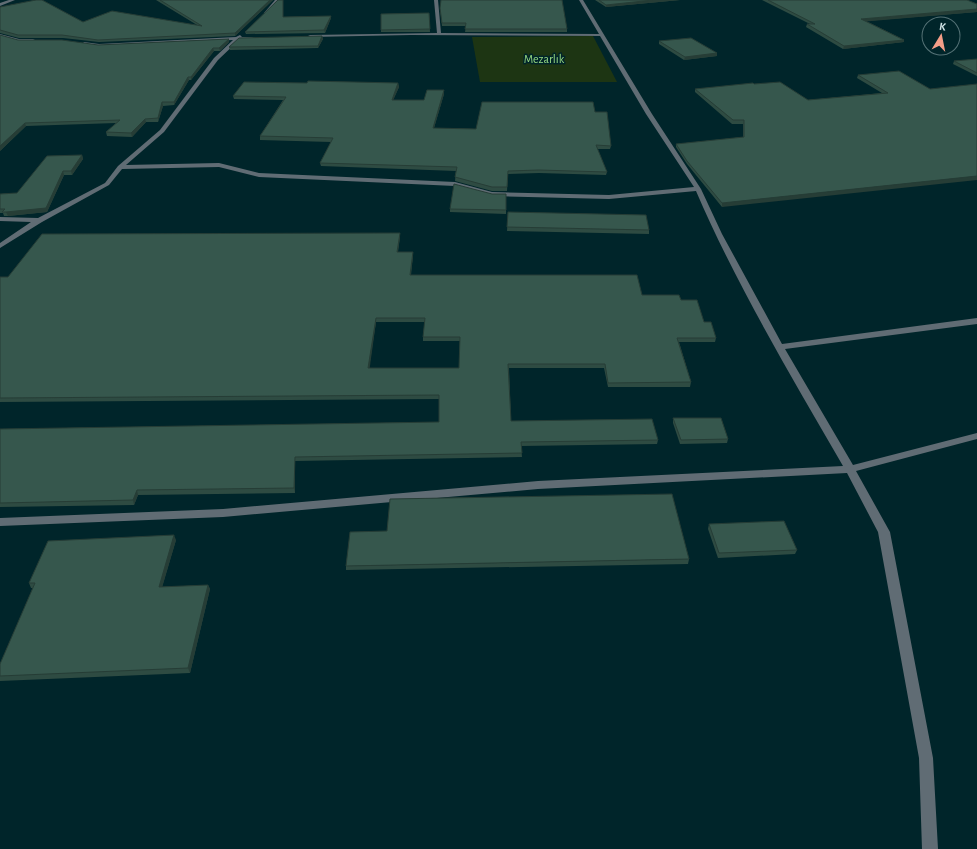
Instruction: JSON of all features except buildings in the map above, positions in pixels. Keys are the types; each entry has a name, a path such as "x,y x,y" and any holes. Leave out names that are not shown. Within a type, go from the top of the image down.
{"street":[{"path":"0,5 13,0"},
{"path":"263,15 277,0"},
{"path":"436,0 439,34"},
{"path":"581,0 649,114 698,189 718,234 779,347 850,469 884,532 926,758 930,849"},
{"path":"304,36 439,34 602,35"},
{"path":"0,35 20,40 39,40"},
{"path":"78,43 99,44 241,36 258,37"},
{"path":"0,246 39,220 107,184 120,167 162,131 216,59 241,36"},
{"path":"120,167 219,165 259,175 455,184 492,194 609,197 698,189"},
{"path":"0,218 39,220"},
{"path":"779,347 977,321"},
{"path":"0,522 223,513 538,485 850,469 977,436"}],"green space":[{"name":"Mezarlık","path":"593,36 617,82 480,82 472,37"}]}
